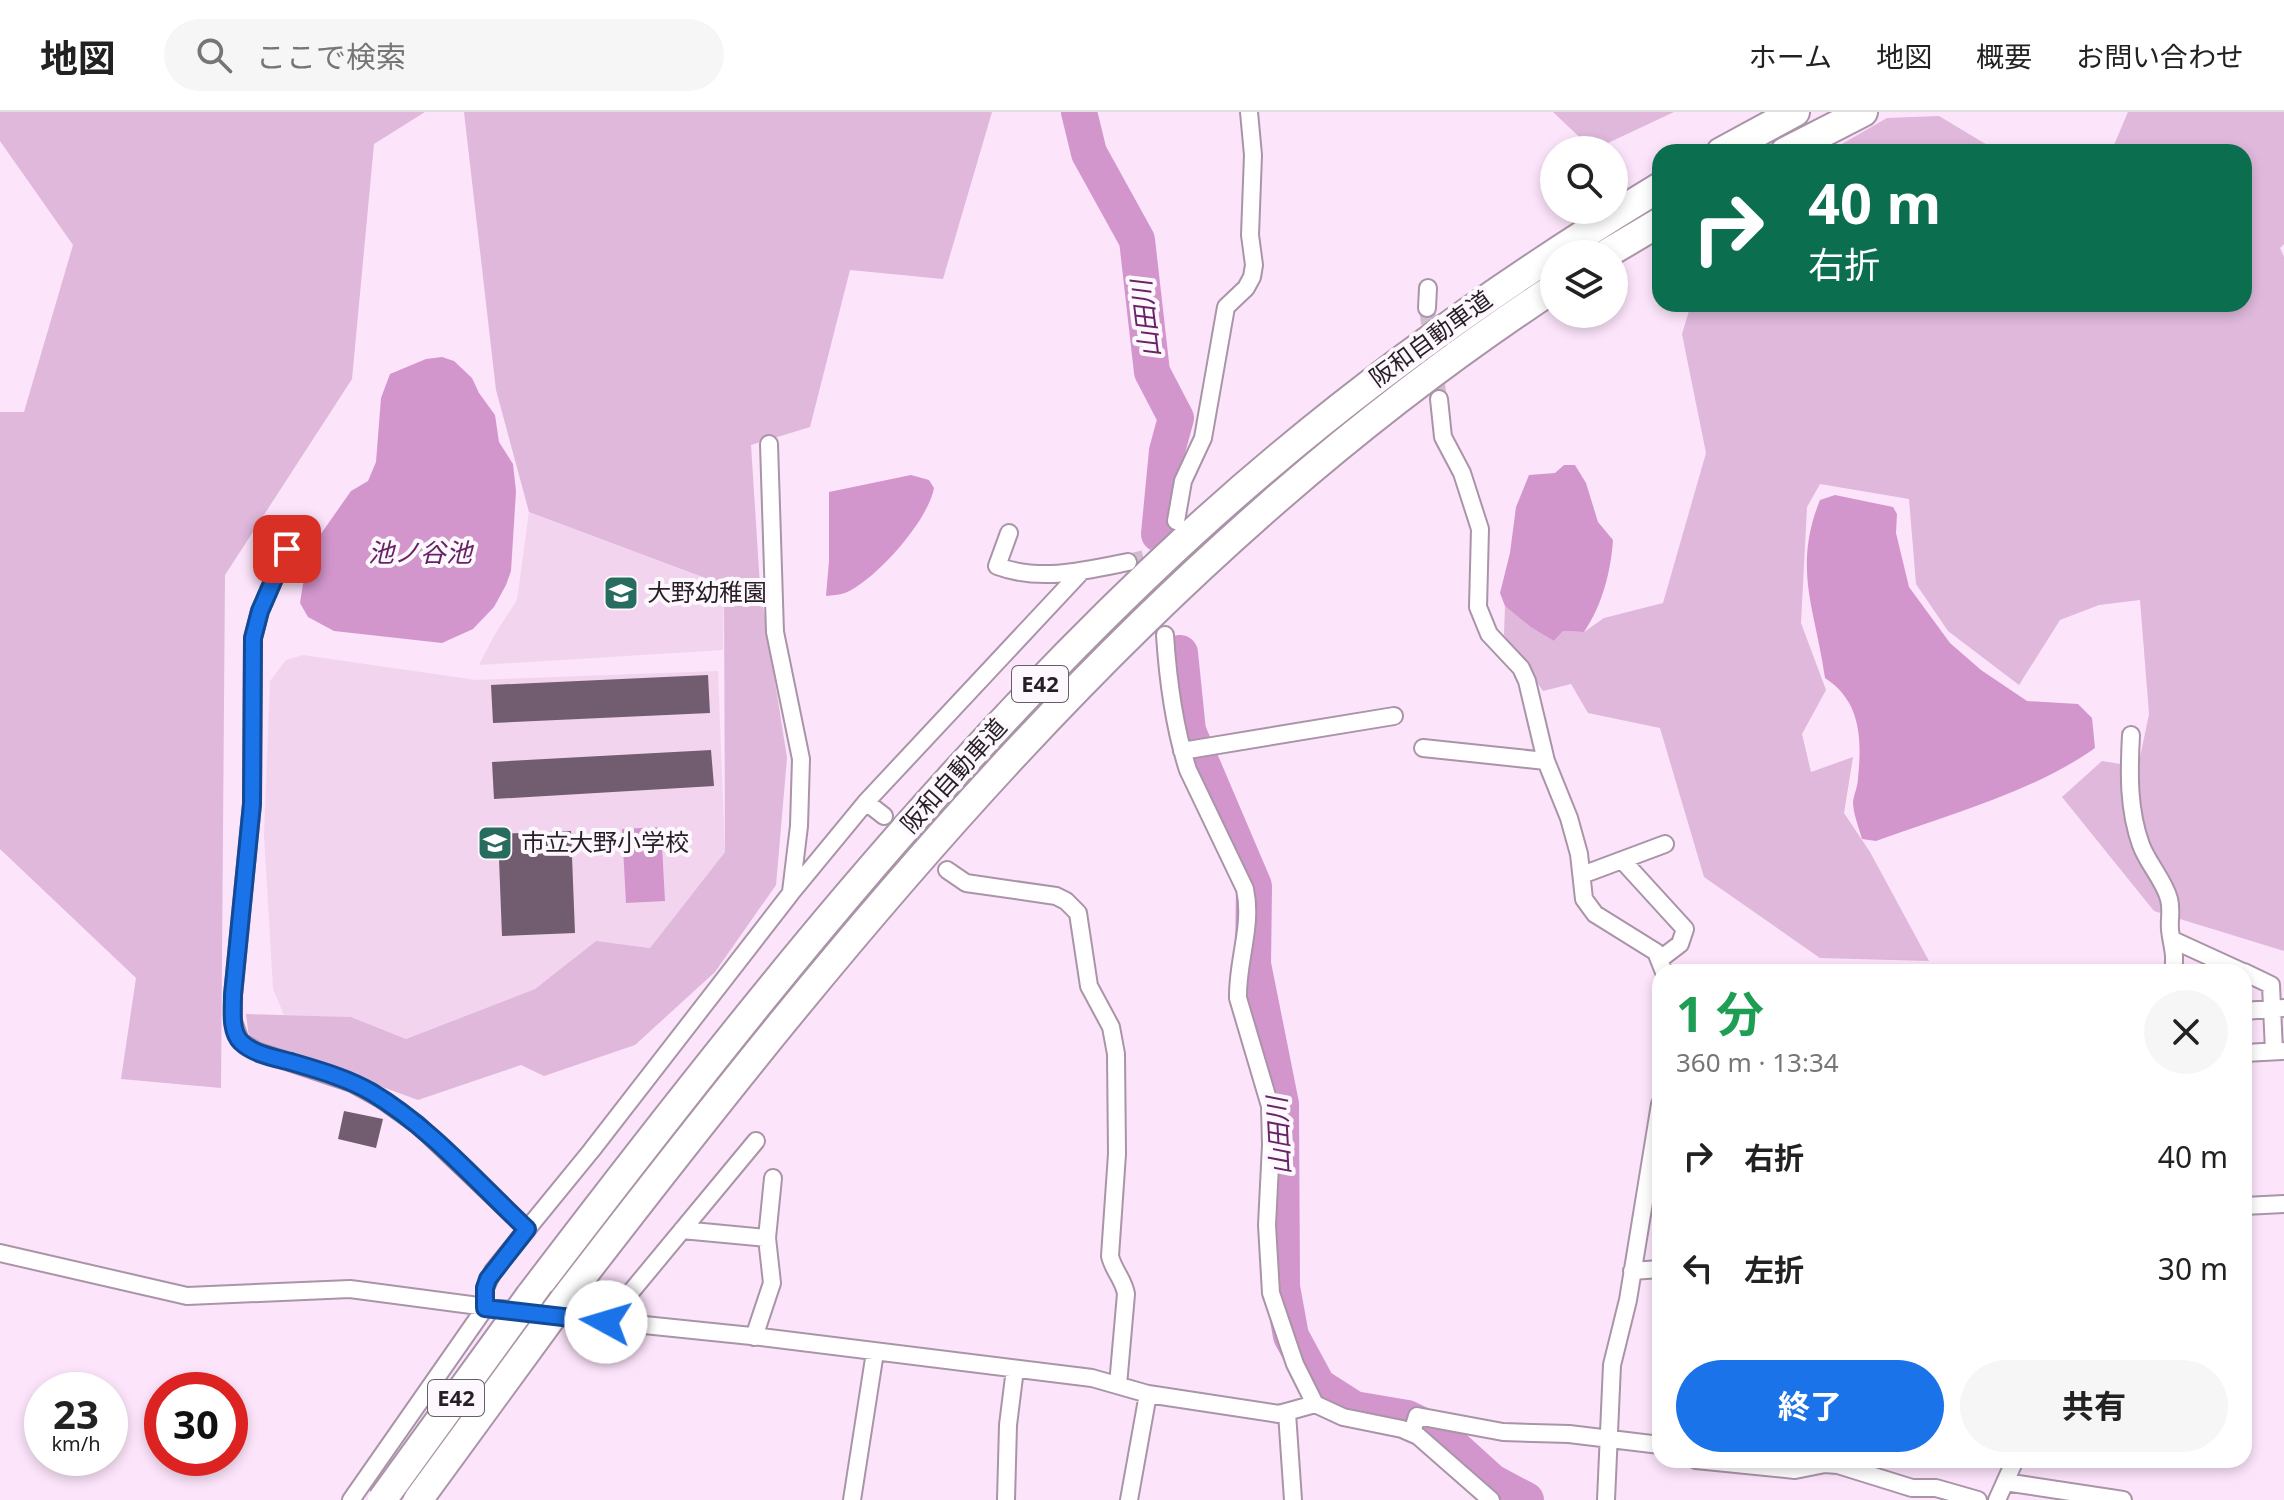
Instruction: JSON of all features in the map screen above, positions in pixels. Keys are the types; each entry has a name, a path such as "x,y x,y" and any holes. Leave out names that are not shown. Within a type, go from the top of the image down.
{"highway":[{"path":"1736,144 1795,112"},
{"path":"1801,144 1863,112"},
{"name":"阪和自動車道","path":"382,1500 530,1296 704,1071 946,783 1106,616 1190,534 1359,392 1502,287 1652,192"},
{"path":"1628,241 1652,227"},
{"name":"阪和自動車道","path":"418,1500 564,1300 725,1091 968,803 1049,716 1180,587 1290,488 1446,363 1540,298"}],"street":[{"path":"1176,521 1183,481 1203,438 1226,307 1246,288 1252,277 1253,155 1249,112"},
{"path":"1427,308 1428,288"},
{"path":"1439,399 1443,437 1462,473 1480,529 1478,607 1489,634 1521,668 1527,681 1546,761 1569,818 1579,854 1584,899 1595,914 1656,952 1661,964"},
{"path":"769,444 775,632 801,759 799,826 791,893"},
{"path":"1009,533 997,566 1030,575 1082,571 1128,562"},
{"path":"287,549 260,611 253,638 252,804 233,995 235,1032 240,1041 256,1051 352,1083 381,1099 418,1125 527,1229"},
{"path":"351,1500 485,1308 488,1279 791,893 866,802 1082,571"},
{"path":"1165,635 1182,751 1188,770 1245,889 1248,923 1237,979 1238,998 1270,1106 1267,1225 1271,1293 1295,1364 1315,1404 1343,1417 1412,1433 1426,1441 1491,1500"},
{"path":"1182,751 1394,716"},
{"path":"2131,735 2129,781 2133,811 2140,843 2169,897 2174,964"},
{"path":"1423,748 1546,761"},
{"path":"866,802 884,816"},
{"path":"1582,875 1665,844"},
{"path":"1622,860 1685,929 1680,944 1664,964"},
{"path":"947,870 966,883 1056,896 1078,913 1089,986 1111,1027 1116,1054 1117,1154 1110,1256 1126,1294 1118,1385"},
{"path":"2173,940 2226,964"},
{"path":"2252,976 2271,985 2278,1009 2279,1051 2252,1053"},
{"path":"2252,1011 2278,1009"},
{"path":"606,1322 756,1141"},
{"path":"1606,1500 1612,1365 1628,1300 1652,1171"},
{"path":"754,1337 772,1283 767,1238 773,1178"},
{"path":"2252,1206 2284,1204"},
{"path":"682,1230 767,1238"},
{"path":"0,1253 187,1296 350,1289 485,1308 1092,1378 1148,1394 1287,1413 1315,1404"},
{"path":"1632,1271 1652,1270"},
{"path":"852,1500 875,1352"},
{"path":"1006,1500 1008,1425 1015,1369"},
{"path":"1129,1500 1148,1394"},
{"path":"1287,1413 1293,1500"},
{"path":"1412,1433 1417,1416 1503,1432 1609,1438 1652,1444"},
{"path":"1768,1468 1805,1468"},
{"path":"1848,1468 1912,1488 1936,1488 1978,1500"},
{"path":"1997,1500 2011,1468"},
{"path":"2005,1482 2123,1500"}],"shaded area":[{"path":"0,112 425,112 374,144 352,379 225,575 221,1088 121,1079 136,978 0,849 0,412 24,412 73,245 0,141"},
{"path":"464,112 992,112 943,279 850,270 810,427 751,445 760,586 787,758 776,885 715,972 635,1045 544,1076 521,1065 418,1100 249,1038 246,1014 351,1017 406,1039 535,989 596,941 650,948 725,852 724,585 529,512 496,390"},
{"path":"1553,112 1674,112 1623,136 1578,136"},
{"path":"2128,112 2284,112 2284,244 2280,248 2284,257 2284,951 2154,911 2062,797 2102,761 2138,767 2149,714 2140,600 2099,605 2060,620 2019,685 1948,631 1916,584 1909,499 1820,484 1807,507 1801,623 1826,690 1802,734 1811,772 1853,757 1844,813 1870,852 1929,961 1820,958 1704,877 1660,728 1588,713 1571,684 1543,691 1504,635 1505,606 1554,641 1563,631 1584,632 1604,618 1663,603 1706,453 1682,334 1689,312 2252,312 2252,144 2114,144"},
{"path":"1939,116 1986,144 1842,144 1887,118"},
{"name":"大野幼稚園","path":"529,512 724,585 723,650 479,665 517,600"},
{"name":"市立大野小学校","path":"303,655 476,680 718,671 725,852 650,948 596,941 535,989 406,1039 351,1017 284,1015 273,989 264,835 270,681 286,660"}],"water":[{"name":"池ノ谷池","path":"442,357 454,361 472,378 495,415 499,442 513,464 516,491 511,571 506,585 494,607 473,629 442,643 334,631 308,617 300,603 303,584 313,566 318,538 351,491 368,481 376,462 381,398 390,374 426,359"},
{"path":"1564,465 1575,465 1586,483 1598,522 1613,540 1604,588 1590,622 1584,632 1563,631 1554,641 1505,606 1500,593 1510,553 1516,507 1529,475 1555,473"},
{"path":"911,475 929,480 934,488 930,501 911,532 871,576 845,593 826,596 829,492"},
{"path":"1835,495 1893,507 1897,514 1896,533 1909,587 1950,643 1981,670 2027,701 2078,704 2092,718 2095,748 2045,777 1989,801 1876,841 1862,839 1853,802 1859,763 1859,735 1846,698 1825,678 1807,569 1812,525 1820,500"},
{"path":"661,827 665,901 626,903 622,829"}],"building":[{"path":"708,675 710,713 493,723 491,685"},
{"path":"711,750 714,786 494,799 492,762"},
{"path":"571,831 575,933 502,936 498,834"},
{"path":"344,1111 383,1119 376,1148 338,1139"}],"waterway":[{"name":"山田川","path":"1079,112 1089,153 1137,240 1152,372 1176,418 1167,451 1159,534"},
{"name":"山田川","path":"1180,653 1188,731 1254,886 1253,964 1281,1104 1282,1287 1291,1336 1318,1386 1354,1409 1407,1418 1438,1433 1492,1482 1526,1500"}],"tunnel":[{"path":"1427,308 1439,399"},
{"path":"1128,562 1166,553"}],"place":[{"name":"大野幼稚園","path":"621,593"},
{"name":"市立大野小学校","path":"495,843"}],"route":[{"path":"287,549 260,611 253,638 252,804 233,995 235,1032 240,1041 256,1051 324,1072 381,1099 418,1125 527,1229 488,1279 485,1308 606,1322"}]}
